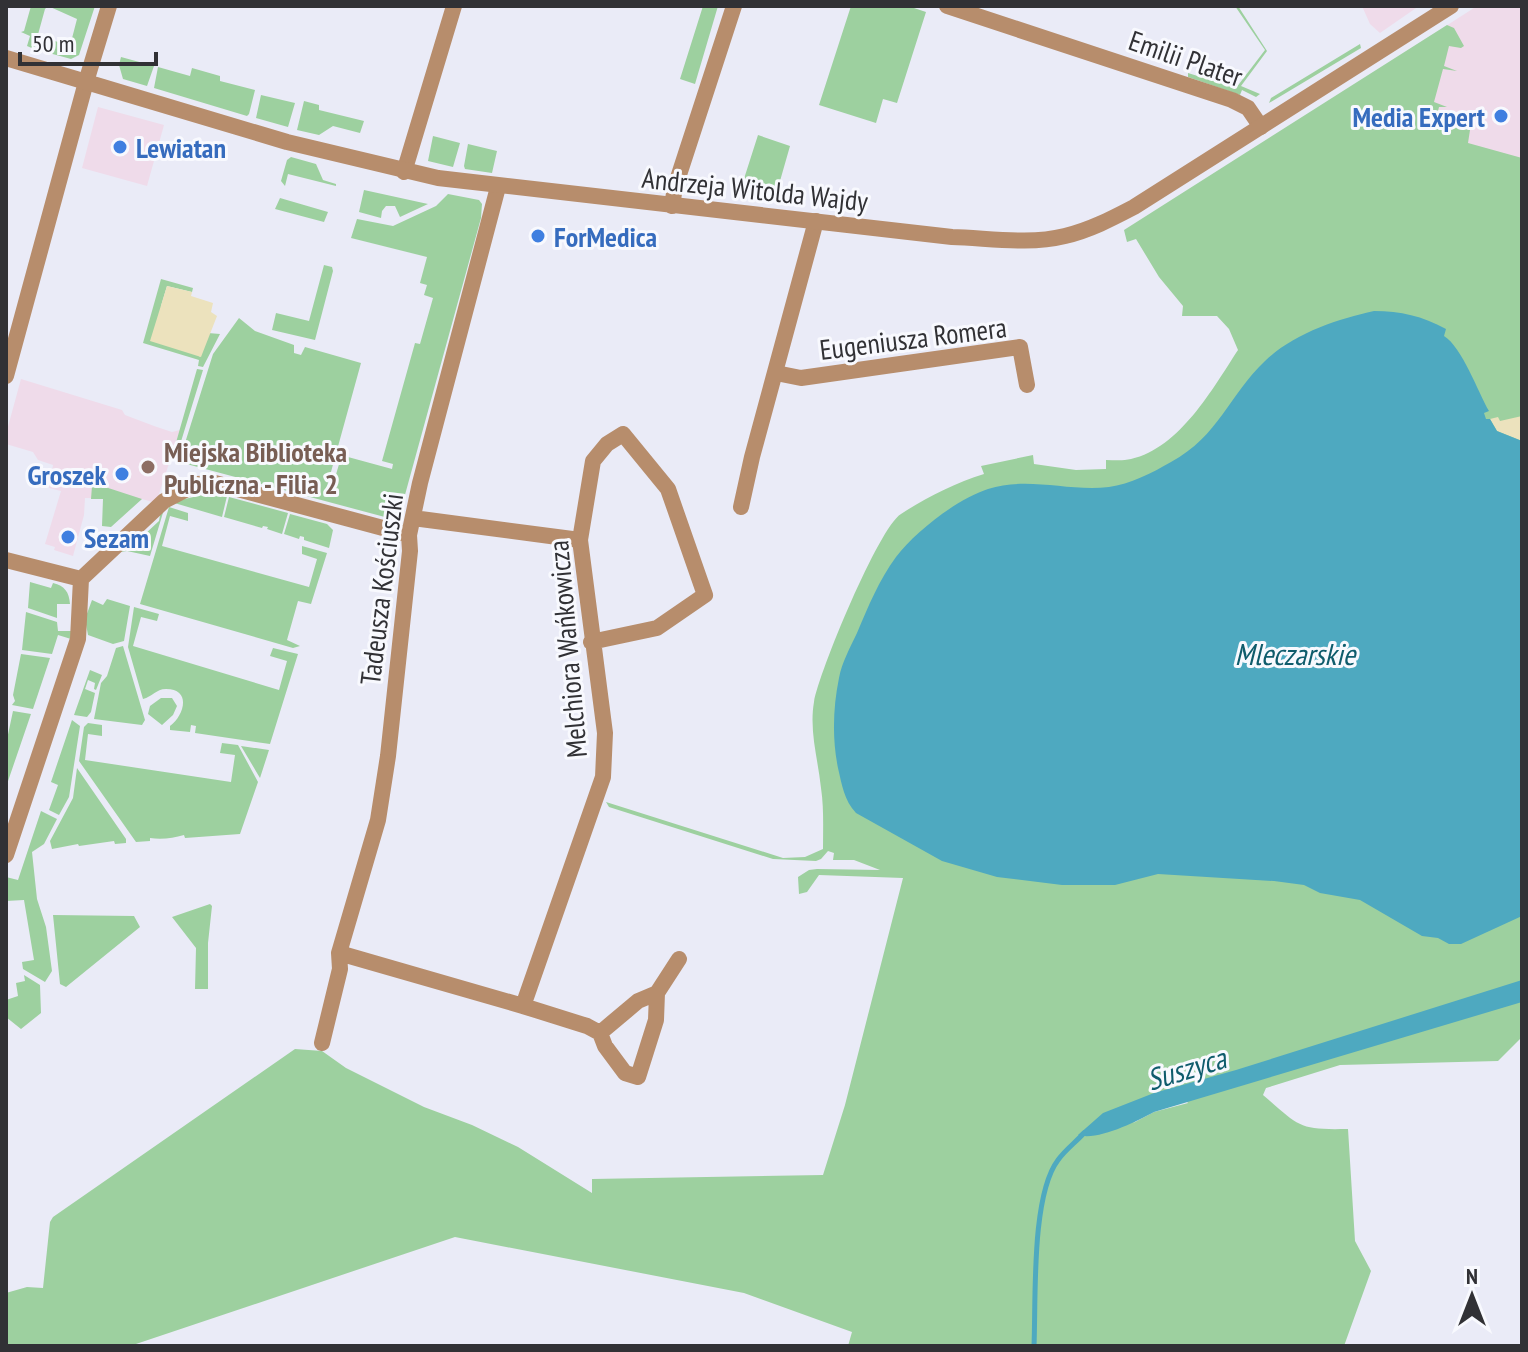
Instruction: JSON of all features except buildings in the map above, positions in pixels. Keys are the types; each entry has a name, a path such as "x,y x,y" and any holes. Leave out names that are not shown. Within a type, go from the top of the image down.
{"street":[{"path":"6,376 109,6"},
{"path":"404,172 454,6"},
{"path":"672,206 675,187 734,6"},
{"name":"Emilii Plater","path":"947,6 1232,100 1248,108 1261,127"},
{"name":"Andrzeja Witolda Wajdy","path":"6,58 287,142 404,172 498,187 952,237 1032,240 1063,237 1100,225 1134,207 1451,6"},
{"name":"Tadeusza Kościuszki","path":"322,1043 340,969 339,953 378,820 388,756 411,527 498,187"},
{"name":"Eugeniusza Romera","path":"741,507 816,221"},
{"name":"Eugeniusza Romera","path":"776,373 801,378 1020,347 1027,385"},
{"name":"Melchiora Wańkowicza","path":"523,1006 603,777 605,733 591,642 580,540 593,461 607,444 623,434 668,489 705,595 657,628 591,642"},
{"path":"6,855 78,639 81,579 164,501 197,484 215,483 411,527 580,540"},
{"path":"6,560 81,579"},
{"path":"339,953 587,1026 600,1033 605,1046 625,1073 638,1077 656,1020 657,993 679,959"},
{"path":"600,1033 638,1001 657,993"}],"shaded area":[{"path":"1362,6 1419,6 1380,33 1370,24"},
{"path":"1477,6 1522,6 1522,166 1443,144 1407,51"},
{"path":"98,107 164,125 147,186 82,168"},
{"path":"21,379 122,410 125,415 172,432 180,430 156,503 142,499 85,498 84,515 73,556 45,544 61,491 49,488 53,465 38,460 33,452 6,444"}],"green space":[{"path":"31,6 48,6 34,49 27,46 30,36 21,32 24,31"},
{"path":"48,6 95,6 79,55 71,59 38,50 43,37 70,46 77,19"},
{"path":"703,6 718,6 695,84 680,79"},
{"path":"851,6 908,6 926,12 897,103 883,99 876,123 819,105"},
{"path":"1235,6 1238,6 1267,51 1241,86 1260,94 1256,97 1242,90 1240,95 1188,77 1188,73 1236,88 1265,50"},
{"path":"1447,25 1454,28 1464,46 1449,46 1444,66 1457,71 1443,69 1434,102 1447,107 1439,107 1437,115 1444,117 1443,123 1470,130 1468,143 1522,158 1522,1037 1498,1061 1340,1065 1266,1088 1263,1095 1301,1124 1319,1129 1348,1129 1355,1241 1371,1271 1344,1346 848,1346 852,1332 744,1293 455,1237 130,1346 6,1346 6,1293 27,1287 43,1288 53,1217 295,1049 322,1051 346,1068 424,1107 518,1147 592,1193 592,1179 823,1175 845,1105 903,878 819,875 807,892 799,894 798,877 809,870 880,870 854,860 833,860 834,853 828,851 816,861 773,859 609,807 606,802 783,858 805,857 823,849 822,796 814,745 814,702 851,602 891,525 901,514 930,497 984,474 981,466 1033,455 1034,464 1076,470 1106,469 1106,460 1128,460 1149,453 1165,443 1194,415 1238,350 1229,329 1217,316 1182,316 1183,306 1159,277 1136,239 1127,242 1124,230","holes":["1174,1087 1188,1103 1154,1112 1133,1123"]},
{"path":"1360,44 1361,48 1269,103 1271,98"},
{"path":"121,57 154,66 147,86 123,79 119,65"},
{"path":"158,67 190,76 192,68 220,76 220,81 255,90 249,114 247,116 154,88"},
{"path":"261,95 295,103 288,127 256,118"},
{"path":"304,101 319,105 319,110 364,121 360,133 333,126 319,135 297,130"},
{"path":"758,135 790,146 776,195 742,185"},
{"path":"433,136 460,143 453,167 428,161"},
{"path":"468,144 497,151 492,173 465,169"},
{"path":"291,157 316,164 323,180 336,186 288,174 285,186 281,181 287,160"},
{"path":"364,190 428,204 400,217 395,206 386,206 381,218 359,212"},
{"path":"448,194 479,200 482,204 481,218 396,520 179,462 213,354 239,318 255,331 294,345 294,353 301,355 305,347 361,363 326,490 331,491 340,461 346,463 348,457 392,469 393,464 382,461 415,343 420,344 433,298 424,295 427,285 420,283 427,257 351,238 357,219 393,226 436,206"},
{"path":"280,198 328,212 324,222 275,209"},
{"path":"324,265 332,267 333,271 315,340 272,330 276,313 309,321"},
{"path":"161,279 193,288 192,292 167,286 161,306 200,357 208,333 220,334 203,367 198,366 199,360 143,343"},
{"path":"197,369 203,370 175,461 171,460"},
{"path":"96,484 142,499 111,527 102,526 103,499 91,499 92,486"},
{"path":"207,494 227,496 222,517 171,502"},
{"path":"229,497 288,513 282,534 268,527 224,517"},
{"path":"165,506 150,556 120,552 120,548 130,548 159,521"},
{"path":"169,507 188,513 188,521 170,516 162,546 309,587 317,559 302,554 302,546 327,553 311,604 298,601 287,640 300,646 293,648 140,604"},
{"path":"290,514 327,524 333,530 329,548 304,540 304,537 300,536 299,539 284,534"},
{"path":"30,582 51,588 53,583 61,586 70,604 57,604 57,618 28,608"},
{"path":"107,599 130,606 124,641 113,644 88,635 85,619 92,600 103,605"},
{"path":"134,607 159,614 157,621 141,617 133,646 279,690 287,661 270,656 273,648 298,654 270,744 195,733 196,726 191,725 190,732 170,730 182,710 182,698 180,693 166,689 143,699 128,647"},
{"path":"26,612 57,622 58,631 72,631 71,639 58,635 52,654 22,650"},
{"path":"123,646 145,720 142,725 94,719 101,683 107,676 116,648"},
{"path":"21,654 50,658 33,709 12,705"},
{"path":"90,670 102,675 96,690 95,683 88,680 85,689 95,693 91,712 87,717 74,715"},
{"path":"161,698 172,698 177,706 173,715 162,725 148,714 150,706"},
{"path":"13,711 31,714 6,787 6,744"},
{"path":"72,720 80,726 69,797 59,815 49,810 58,785 51,782"},
{"path":"88,723 102,725 102,736 88,734 85,760 231,782 235,755 220,753 222,743 238,745 258,782 240,834 185,838 184,835 136,842 79,761 84,727"},
{"path":"241,746 269,750 260,778"},
{"path":"77,768 126,843 115,844 114,841 52,849 50,841 73,798"},
{"path":"41,811 57,819 44,844 32,852 37,899 46,927 52,971 45,982 23,969 22,962 34,960 24,900 6,901 6,877 18,880"},
{"path":"210,904 208,989 195,989 196,948 172,917"},
{"path":"53,915 134,916 140,927 66,987 60,984"},
{"path":"24,975 40,985 41,1013 21,1029 6,1017 6,1000 18,996 16,983 25,981"}],"sand":[{"path":"167,286 192,292 191,296 213,303 211,312 217,316 201,357 150,341"},
{"path":"1522,416 1522,441 1497,431 1490,419 1498,417 1500,421"}],"water":[{"name":"Mleczarskie","path":"1374,311 1411,315 1446,329 1444,336 1463,360 1489,411 1484,413 1486,419 1490,419 1497,431 1522,441 1522,916 1461,944 1449,944 1438,938 1422,936 1360,900 1320,893 1304,885 1158,874 1115,885 1062,885 997,877 942,861 856,813 844,792 836,757 834,723 839,678 846,655 879,584 896,557 914,537 950,508 988,489 1018,484 1109,487 1149,474 1201,440 1253,374 1276,351 1316,329"},
{"path":"1522,980 1522,1002 1154,1112 1106,1133 1078,1135 1103,1113 1154,1093"}],"waterway":[{"name":"Suszyca","path":"1034,1346 1037,1249 1043,1198 1049,1176 1058,1160 1084,1133"}],"place":[{"name":"Media Expert","path":"1501,116"},
{"name":"Lewiatan","path":"120,147"},
{"name":"ForMedica","path":"538,236"},
{"name":"Miejska Biblioteka Publiczna - Filia 2","path":"148,467"},
{"name":"Groszek","path":"122,474"},
{"name":"Sezam","path":"68,537"}]}
